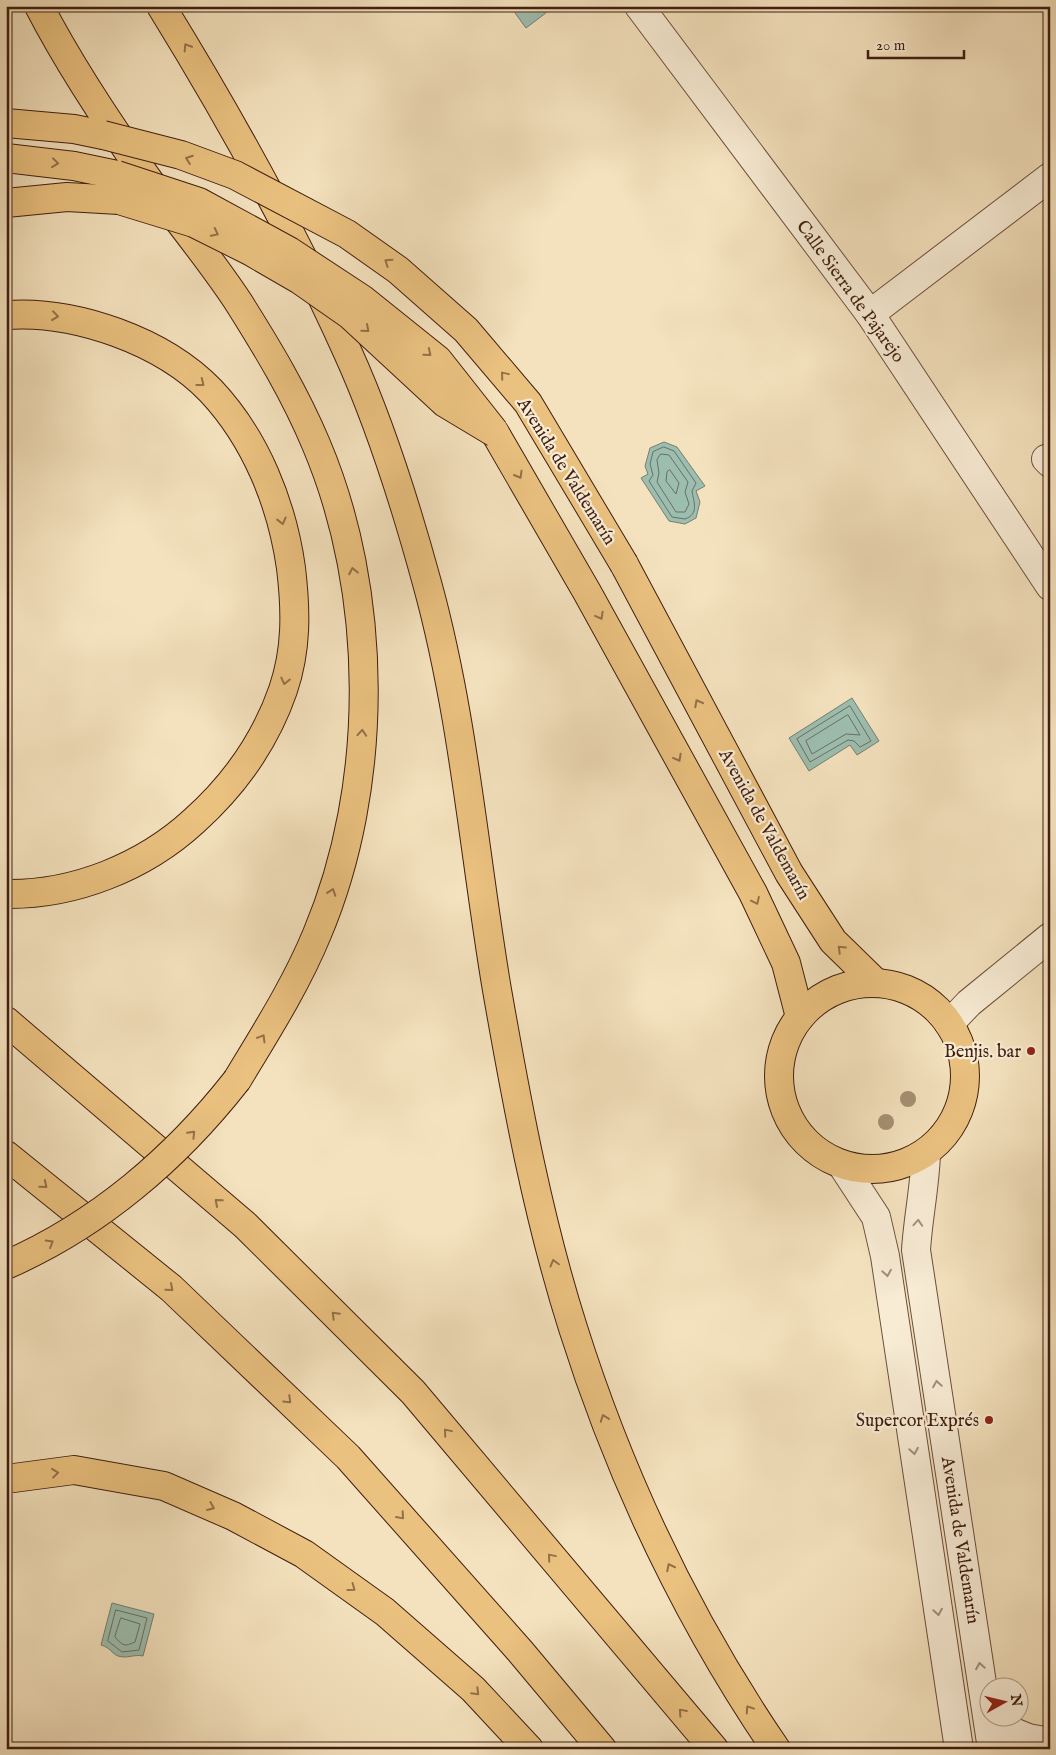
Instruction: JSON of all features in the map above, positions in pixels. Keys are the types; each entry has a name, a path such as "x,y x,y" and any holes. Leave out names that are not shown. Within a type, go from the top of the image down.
{"main road":[{"path":"6,1265 32,1254 80,1225 135,1186 192,1134 237,1080 294,985 318,931 337,876 352,817 360,758 364,691 360,627 354,576 333,491 317,447 294,395 236,299 147,178 86,87 39,6"},
{"path":"161,6 236,130 295,244 350,356 389,460 428,586 451,686 464,754 496,985 517,1098 542,1216 573,1328 612,1439 662,1550 698,1620 744,1702 776,1749"},
{"name":"Avenida de Valdemarín","path":"6,123 103,135 181,155 235,176 347,234 398,270 466,330 528,404 624,564 789,873 833,941 876,983"},
{"path":"6,158 74,166 250,250 300,280 350,315 445,403 495,432 587,592 753,894 786,963 800,1017"},
{"path":"6,203 67,197 118,188"},
{"path":"6,316 58,316 97,326 134,339 178,365 210,390 234,420 252,448 271,488 282,519 296,609 293,648 283,689 273,714 254,752 215,802 176,838 124,867 76,885 37,893 6,894"},
{"path":"876,983 910,990 925,999 949,1024 957,1036 965,1064 964,1093 954,1121 947,1133 926,1153 914,1161 886,1169 871,1170 842,1165 826,1158 798,1134 789,1119 783,1102 779,1085 779,1066 790,1032 800,1017 821,998 834,991 854,985 876,983"},
{"path":"6,1021 245,1225 414,1392 714,1749"},
{"path":"6,1154 171,1288 348,1457 520,1651 602,1749"},
{"path":"6,1479 74,1470 164,1486 241,1520 304,1554 386,1612 473,1689 529,1749"}],"street":[{"name":"Calle Sierra de Pajarejo","path":"639,6 870,314 1050,586"},
{"path":"870,314 1050,177"},
{"path":"949,1024 969,1003 1050,937"},
{"name":"Avenida de Valdemarín","path":"926,1153 925,1183 918,1213 916,1250 982,1678"},
{"name":"Avenida de Valdemarín","path":"842,1165 876,1217 885,1256 959,1749"},
{"name":"Avenida de Valdemarín","path":"990,1728 992,1749"},
{"path":"1004,1728 1028,1738 1050,1742"}],"water":[{"path":"510,6 555,6 526,28"},
{"path":"664,442 677,447 705,486 696,491 700,502 696,518 685,524 669,521 641,478 648,474 645,466 650,448"},
{"path":"852,698 879,741 857,755 850,745 809,771 789,738"},
{"path":"112,1603 154,1614 143,1656 118,1656 101,1645"}],"place":[{"name":"Benjis. bar","path":"1031,1051"},
{"name":"Supercor Exprés","path":"989,1420"}]}
